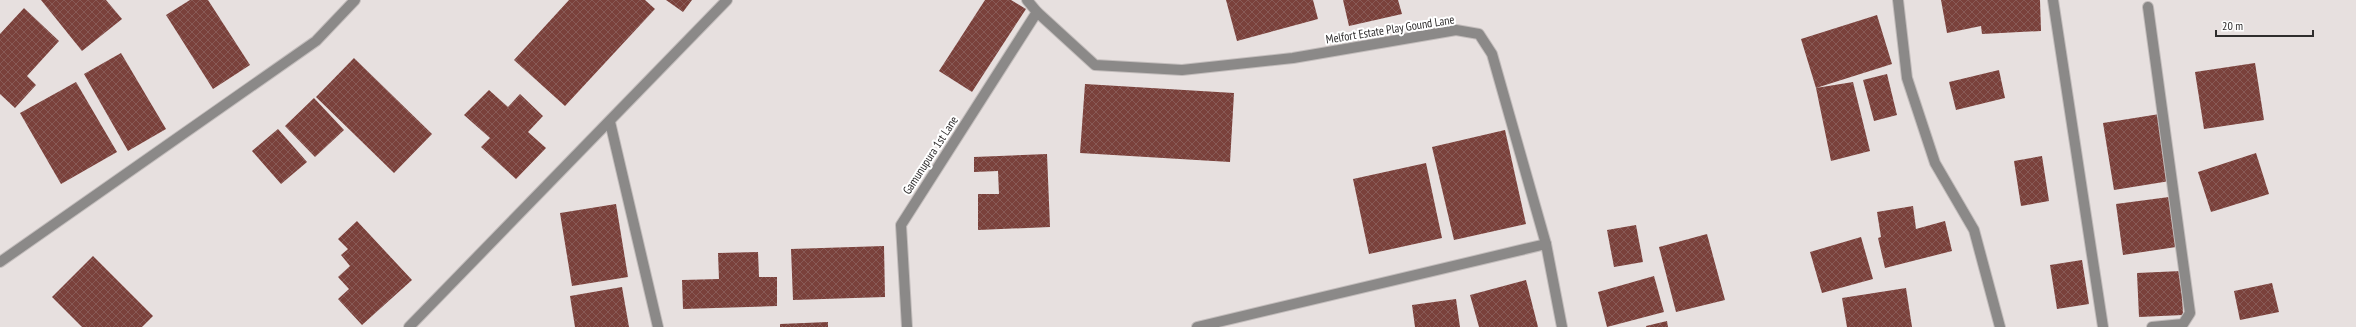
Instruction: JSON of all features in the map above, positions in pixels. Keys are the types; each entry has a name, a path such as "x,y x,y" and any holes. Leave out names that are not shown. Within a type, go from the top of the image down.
{"street":[{"path":"0,262 316,41 356,0"},
{"path":"409,327 727,0"},
{"name":"Melfort Estate Play Gound Lane","path":"1027,0 1037,12 1095,65 1182,70 1293,58 1456,30 1479,34 1492,54 1546,244 1562,327"},
{"path":"1898,0 1906,78 1935,163 1974,230 2000,327"},
{"path":"2053,0 2104,327"},
{"path":"2148,7 2190,313 2183,324 2152,327"},
{"name":"Gamunupura 1st Lane","path":"907,327 901,226 1037,12"},
{"path":"610,122 658,327"},
{"path":"1197,327 1546,244"}],"building":[{"path":"41,0 106,0 122,19 82,51"},
{"path":"190,0 208,0 250,65 213,89 166,15"},
{"path":"569,0 645,0 655,9 565,106 514,60"},
{"path":"666,0 692,0 683,12"},
{"path":"985,0 1011,0 1026,9 972,92 939,71"},
{"path":"1226,0 1313,0 1318,19 1237,41"},
{"path":"1343,0 1398,0 1402,14 1349,26"},
{"path":"1941,0 2040,0 2041,31 1982,34 1981,26 1947,33"},
{"path":"24,8 59,41 27,76 36,85 15,108 0,94 0,34"},
{"path":"1877,15 1892,64 1816,88 1801,39"},
{"path":"121,53 166,129 128,151 84,74"},
{"path":"354,58 432,134 394,173 316,97"},
{"path":"2255,63 2264,120 2204,129 2195,72"},
{"path":"1999,70 2005,98 1956,110 1949,82"},
{"path":"1887,74 1897,115 1874,121 1863,80"},
{"path":"76,82 117,152 61,184 20,113"},
{"path":"1853,82 1870,151 1831,161 1816,88"},
{"path":"1085,84 1234,93 1230,162 1080,153"},
{"path":"489,90 508,107 520,94 543,116 528,132 546,148 516,179 481,147 490,138 464,115"},
{"path":"314,98 344,130 315,157 285,126"},
{"path":"2166,113 2176,180 2114,190 2103,123"},
{"path":"278,129 307,162 281,184 252,151"},
{"path":"1505,130 1526,224 1454,240 1432,147"},
{"path":"2256,153 2269,194 2211,212 2198,172"},
{"path":"1047,154 1050,227 978,230 978,194 999,194 998,171 974,172 974,157"},
{"path":"2042,156 2049,201 2021,206 2014,161"},
{"path":"1426,163 1442,238 1369,254 1353,179"},
{"path":"2169,197 2176,247 2123,255 2116,204"},
{"path":"616,204 628,277 572,286 560,213"},
{"path":"1913,206 1916,229 1945,221 1952,251 1885,268 1878,238 1881,237 1877,212"},
{"path":"357,221 412,280 362,325 338,299 349,289 338,277 350,266 341,255 348,249 338,239"},
{"path":"1636,225 1643,262 1614,267 1607,230"},
{"path":"1707,234 1725,300 1676,312 1659,247"},
{"path":"1861,237 1873,279 1822,293 1810,252"},
{"path":"884,246 885,297 793,300 791,249"},
{"path":"758,252 759,277 777,277 777,306 683,309 682,280 719,279 718,253"},
{"path":"93,256 153,316 142,327 82,327 52,297"},
{"path":"2082,260 2089,304 2057,309 2050,265"},
{"path":"2181,271 2183,315 2139,317 2137,273"},
{"path":"1654,276 1664,312 1607,327 1598,292"},
{"path":"1526,280 1538,327 1479,327 1470,295"},
{"path":"2272,283 2279,312 2240,320 2234,291"},
{"path":"622,287 629,327 575,327 570,296"},
{"path":"1906,288 1912,327 1847,327 1842,298"},
{"path":"1456,299 1460,327 1415,327 1412,305"},
{"path":"1667,321 1668,327 1646,327 1646,326"},
{"path":"828,322 828,327 780,327 780,324"}]}
